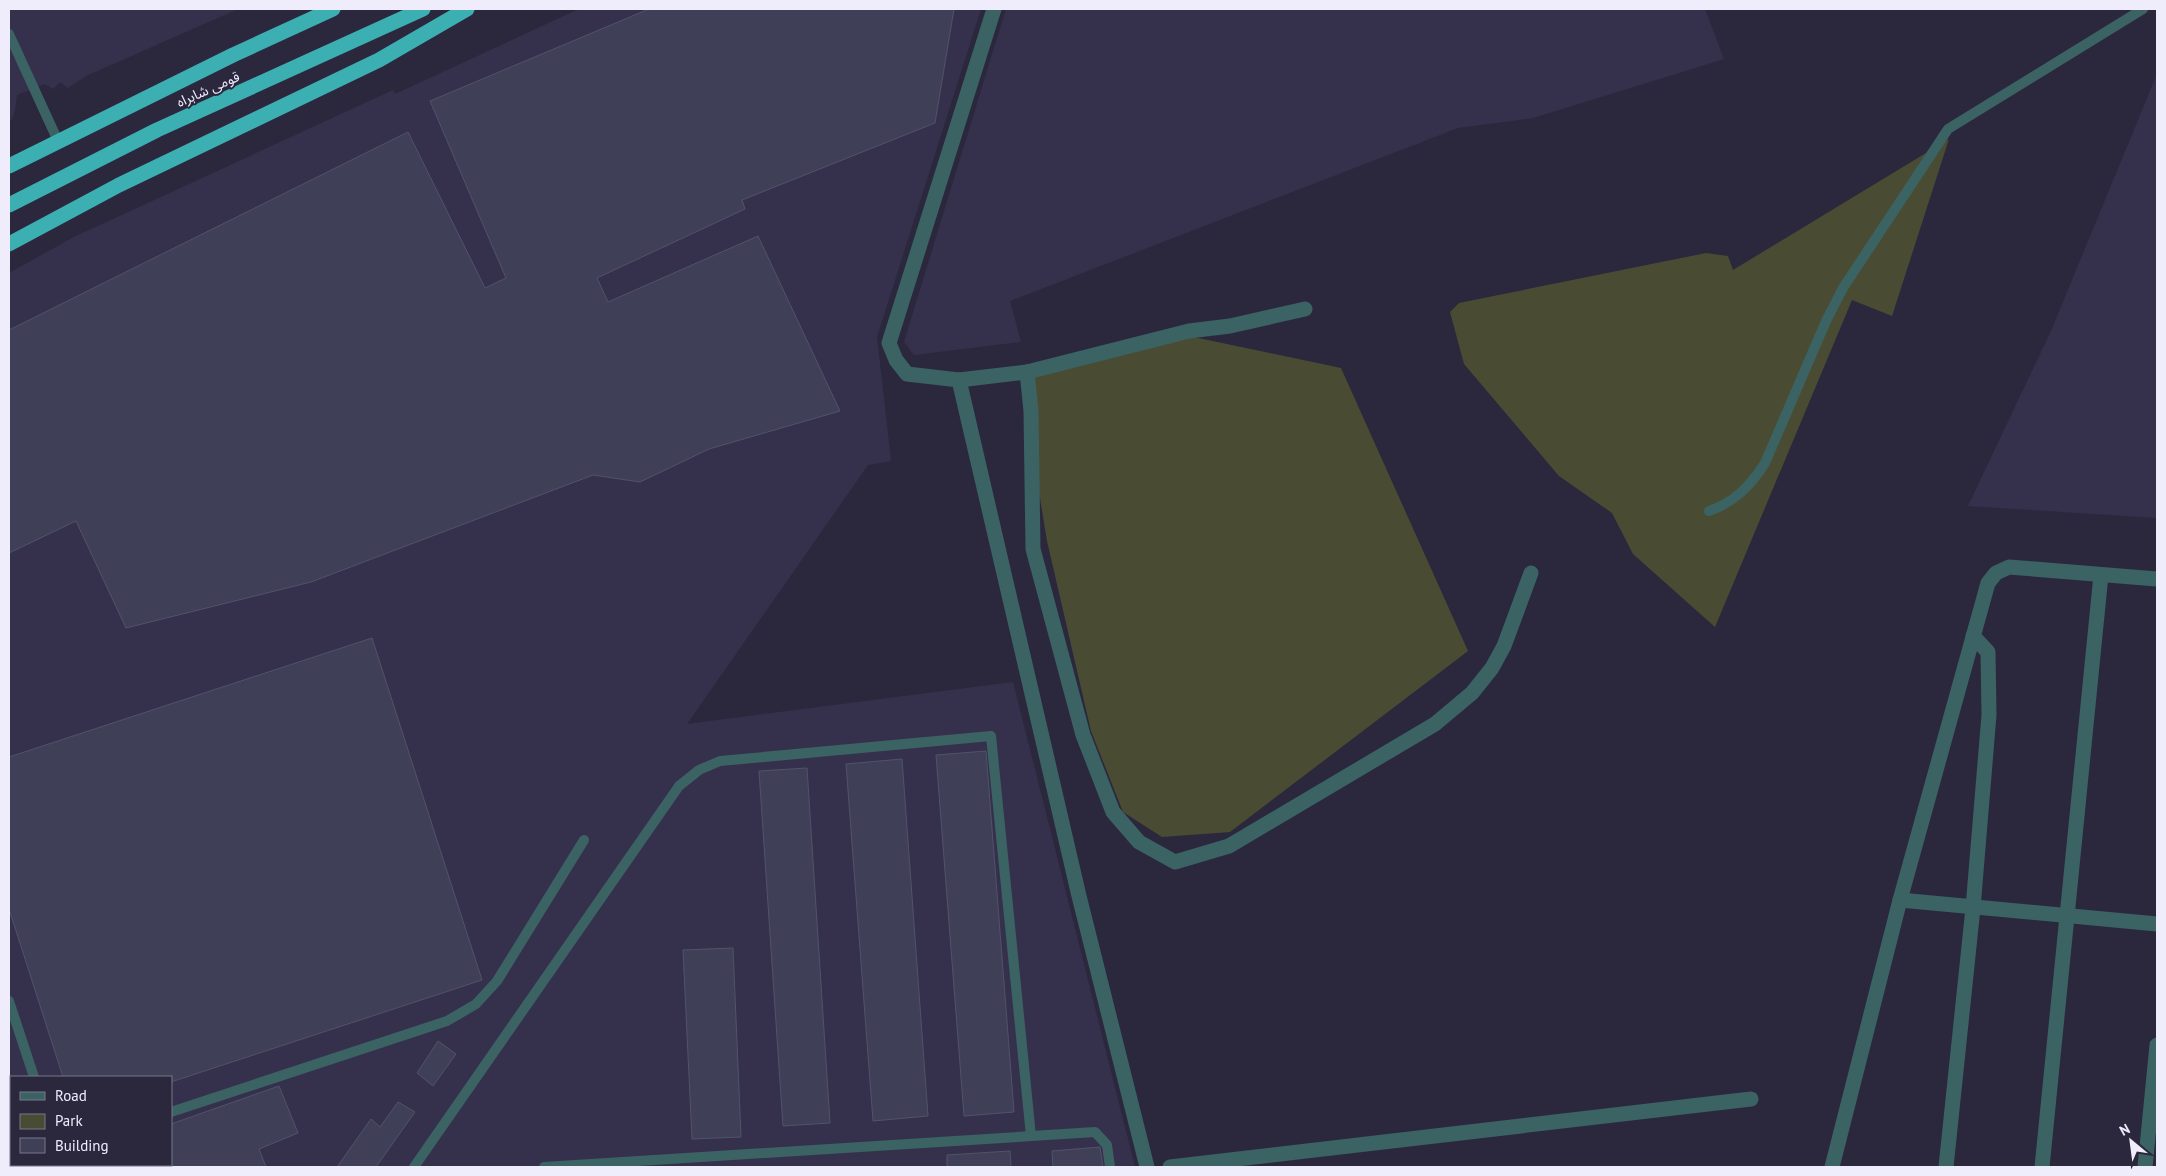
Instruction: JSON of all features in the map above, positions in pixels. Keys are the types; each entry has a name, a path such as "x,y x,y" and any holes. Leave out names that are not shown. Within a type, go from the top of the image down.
{"highway":[{"name":"قومی شاہراہ","path":"9,166 233,54 333,9"},
{"name":"قومی شاہراہ","path":"9,206 157,130 423,9"},
{"path":"9,244 119,185 379,60 467,9"}],"street":[{"path":"994,9 889,343 896,360 907,374 959,380 1027,372 1189,331 1230,326 1305,309"},
{"path":"1027,372 1031,411 1033,549 1083,735 1113,812 1139,842 1175,862 1229,846 1435,724 1472,693 1492,668 1504,646 1531,573"},
{"path":"959,380 1078,896 1147,1167"},
{"path":"1832,1167 1900,900 1988,583 1996,573 2009,568 2157,580"},
{"path":"2042,1167 2101,575"},
{"path":"1946,1167 1973,908 1989,715 1988,652 1973,636"},
{"path":"1900,900 2157,924"},
{"path":"2145,1167 2157,1045"},
{"path":"1170,1167 1751,1099"}],"lane":[{"path":"1710,511 1725,506 1752,482 1765,463 1826,321 1843,288 1948,129 2143,9"},
{"path":"9,34 58,141"},
{"path":"414,1167 679,786 699,770 720,761 991,736 1031,1136"},
{"path":"172,1112 447,1022 476,1004 497,981 584,840"},
{"path":"9,1001 34,1076"},
{"path":"544,1167 1095,1132 1107,1145 1110,1167"}],"shaded area":[{"path":"9,9 238,9 86,76 68,88 60,82 53,89 45,84 17,95 15,110 12,119 9,121"},
{"path":"579,9 981,9 877,337 891,461 868,465 687,724 1013,682 1135,1167 9,1167 9,273 74,237 393,90 395,94"},
{"path":"1006,9 1705,9 1724,59 1533,118 1458,128 1010,301 1021,342 914,355 904,342"},
{"path":"2157,74 2157,518 1968,506 2051,331"}],"green space":[{"path":"1949,139 1892,316 1852,300 1715,627 1633,554 1612,513 1559,476 1464,364 1450,312 1459,303 1706,253 1728,256 1733,270"},
{"path":"1184,335 1341,368 1468,651 1230,832 1162,837 1123,812 1091,731 1047,541 1020,376"}],"building":[{"path":"649,9 954,9 935,123 742,200 745,209 597,278 608,302 758,236 840,411 709,449 640,482 593,475 311,582 126,628 76,521 9,553 9,330 408,132 485,288 506,278 430,101"},
{"path":"372,638 482,980 172,1082 172,1076 63,1076 9,909 9,757"},
{"path":"986,751 1014,1112 964,1116 936,755"},
{"path":"902,759 928,1116 873,1121 846,764"},
{"path":"807,768 830,1123 783,1126 759,771"},
{"path":"733,948 741,1137 692,1139 683,950"},
{"path":"438,1041 456,1054 433,1086 417,1073"},
{"path":"279,1086 298,1133 259,1149 266,1167 171,1167 172,1124"},
{"path":"398,1102 415,1112 376,1167 337,1167 371,1119 380,1127"},
{"path":"1100,1147 1103,1167 1053,1167 1052,1151"},
{"path":"1010,1151 1011,1167 947,1167 947,1155"}]}
